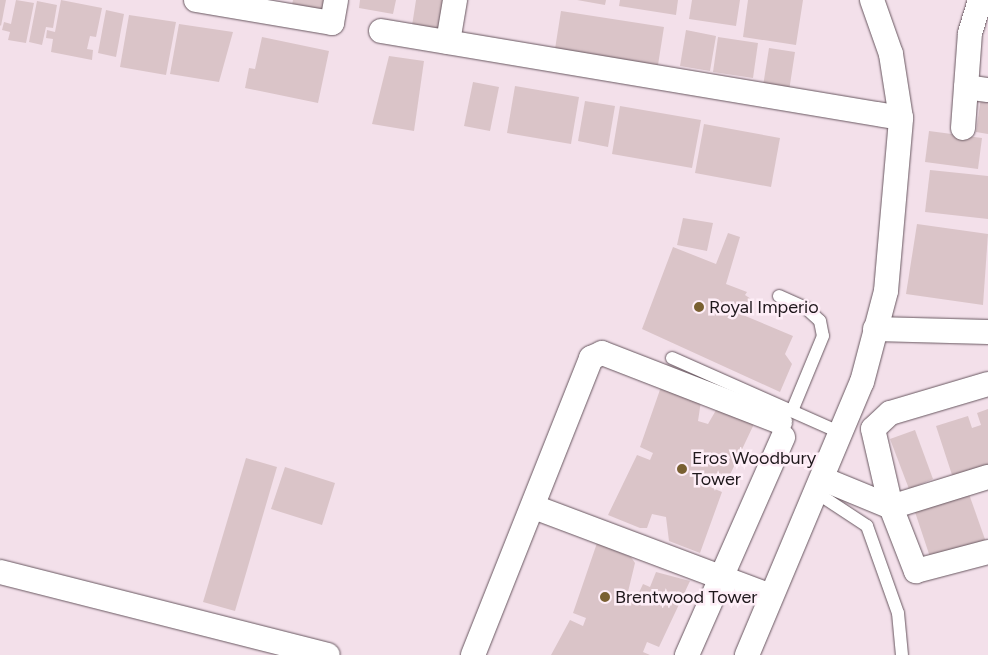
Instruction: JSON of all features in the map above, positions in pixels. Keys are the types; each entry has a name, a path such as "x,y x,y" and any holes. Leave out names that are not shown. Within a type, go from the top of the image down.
{"street":[{"path":"196,0 332,23 336,0"},
{"path":"448,42 455,0"},
{"path":"747,655 820,486 862,382 886,291 901,118 891,54 872,0"},
{"path":"963,128 977,88 970,33 980,0"},
{"path":"380,31 901,118"},
{"path":"875,329 988,332"},
{"path":"473,655 534,507 588,363 596,354 648,369 785,423 722,578 687,655"},
{"path":"988,384 878,421 873,437 891,507 916,571 988,552"},
{"path":"820,486 891,507 988,477"},
{"path":"534,507 771,596"},
{"path":"0,572 328,655"}],"lane":[{"path":"779,296 806,308 820,321 823,336 785,423"},
{"path":"672,358 785,423 841,433"},
{"path":"820,486 867,526 898,613 902,655"}],"building":[{"path":"0,0 6,0 1,26 0,25"},
{"path":"16,0 34,3 26,43 8,40 10,32 2,30 4,22 11,24"},
{"path":"61,0 102,8 96,37 90,36 87,49 93,50 92,60 51,52 53,39 46,38 47,30 55,32"},
{"path":"293,0 330,0 328,12 292,5"},
{"path":"360,0 396,0 393,14 359,8"},
{"path":"416,0 451,0 445,38 411,32"},
{"path":"577,0 606,0 605,5"},
{"path":"620,0 678,0 676,15 619,6"},
{"path":"692,0 740,0 736,26 689,19"},
{"path":"748,0 803,0 796,45 743,37"},
{"path":"37,1 57,5 53,28 46,27 42,45 29,42"},
{"path":"106,10 124,14 116,57 98,53"},
{"path":"561,11 664,27 658,65 555,49"},
{"path":"129,15 176,22 166,75 120,67"},
{"path":"179,24 233,32 219,82 170,74"},
{"path":"686,30 716,36 710,71 680,66"},
{"path":"262,37 329,51 318,103 245,88 249,68 255,69"},
{"path":"718,37 758,43 753,78 713,72"},
{"path":"769,48 795,52 789,91 763,86"},
{"path":"389,56 424,61 414,131 372,124"},
{"path":"473,82 499,87 490,131 464,126"},
{"path":"515,86 579,97 571,144 507,133"},
{"path":"981,97 988,99 988,134 976,132"},
{"path":"585,101 615,106 608,147 578,141"},
{"path":"620,106 701,120 692,168 612,154"},
{"path":"704,124 780,138 771,187 695,173"},
{"path":"929,131 982,138 978,169 925,162"},
{"path":"930,170 988,176 988,219 925,212"},
{"path":"683,218 713,223 707,251 677,245"},
{"path":"917,224 988,234 983,305 906,294"},
{"name":"Royal Imperio","path":"728,233 740,237 726,284 747,292 745,295 751,299 743,315 793,336 785,354 792,364 780,392 642,329 673,247 716,264"},
{"name":"Eros Woodbury Tower","path":"662,384 701,401 698,421 708,424 719,405 754,424 727,481 715,476 710,487 722,492 700,553 669,541 666,517 652,514 647,528 640,528 608,515 637,455 650,460 653,453 640,447"},
{"path":"988,409 988,467 953,478 936,426 968,416 972,428 981,425 977,413"},
{"path":"915,430 933,479 909,489 890,439"},
{"path":"246,458 277,467 235,611 203,602"},
{"path":"285,467 335,483 322,525 271,509"},
{"path":"969,494 987,545 932,563 915,512"},
{"name":"Brentwood Tower","path":"597,543 631,557 635,563 627,596 636,599 643,584 650,587 656,572 690,581 659,647 647,642 643,652 650,655 551,655 570,620 583,626 586,618 573,613"}],"place":[{"name":"Royal Imperio","path":"699,307"},
{"name":"Eros Woodbury Tower","path":"682,469"},
{"name":"Brentwood Tower","path":"605,597"}]}
